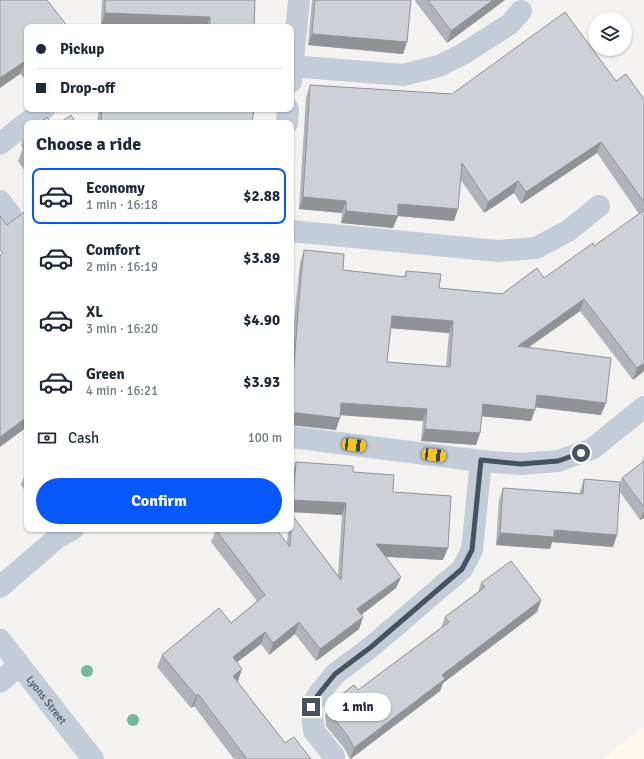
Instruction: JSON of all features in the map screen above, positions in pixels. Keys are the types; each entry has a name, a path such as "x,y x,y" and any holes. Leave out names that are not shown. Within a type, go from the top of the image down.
{"street":[{"path":"294,51 299,0"},
{"path":"294,71 404,75 439,66 463,54 510,24 521,11"},
{"path":"30,120 40,112"},
{"path":"0,144 24,125"},
{"path":"294,232 498,251 536,248 568,231 599,206"},
{"path":"294,437 521,464 558,461 592,448 644,407"},
{"path":"334,756 314,731 311,707 318,695 335,674 371,647 462,569 472,550 481,460"},
{"path":"0,587 57,538 68,532"},
{"name":"Lyons Street","path":"0,640 93,759"},
{"path":"0,682 20,665"}],"shaded area":[{"path":"644,726 644,759 603,759"}],"building":[{"path":"0,0 47,0 66,24 24,24 24,62 0,78"},
{"path":"105,0 255,0 254,24 210,24 210,17 105,13"},
{"path":"315,0 411,0 407,42 312,34"},
{"path":"428,0 493,0 451,31"},
{"path":"565,12 588,43 588,56 598,56 616,81 626,74 644,99 644,202 601,142 526,192 518,181 488,202 462,163 458,209 398,204 398,216 346,211 346,201 303,197 310,85 452,94"},
{"path":"102,112 254,112 252,120 101,120"},
{"path":"71,115 74,120 64,120"},
{"path":"644,210 644,363 637,368 584,299 518,346 611,358 606,403 537,395 535,410 483,404 480,433 425,429 427,409 341,403 340,418 294,414 294,365 304,250 344,254 343,270 406,277 406,271 441,274 439,288 502,294 537,268 544,278 593,243 594,246","holes":["392,316 453,321 450,367 387,362"]},
{"path":"24,212 24,419 0,437 0,255 3,253 0,250 0,216 7,225"},
{"path":"644,461 644,507 622,478"},
{"path":"296,462 353,466 353,472 394,475 393,492 451,496 448,548 376,544 401,577 357,609 363,617 320,649 299,622 273,643 265,632 233,657 242,669 233,676 285,743 294,737 311,759 247,759 198,694 196,696 162,655 219,608 231,623 265,595 218,532 278,532 290,547 291,532 294,532 294,518 341,580 346,503 294,500"},
{"path":"584,479 620,482 617,535 554,530 554,537 500,533 503,488 583,494"},
{"path":"511,561 541,600 442,675 445,679 354,748 348,736 330,714 329,704 354,685 358,690 449,622 445,617 485,587 481,583"}],"route":[{"path":"311,707 318,695 335,674 371,647 462,569 472,550 481,460 521,464 558,461 581,453"}]}
